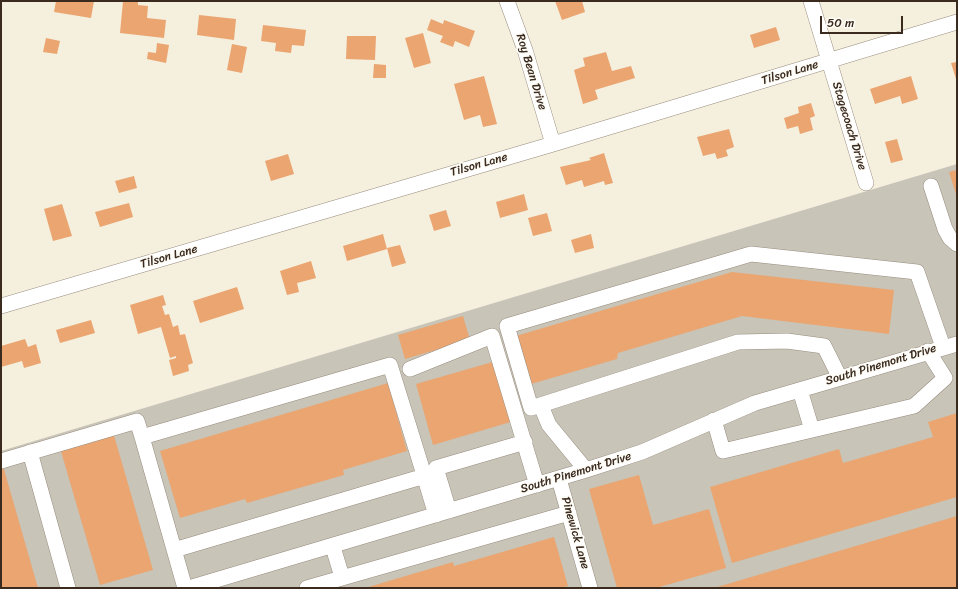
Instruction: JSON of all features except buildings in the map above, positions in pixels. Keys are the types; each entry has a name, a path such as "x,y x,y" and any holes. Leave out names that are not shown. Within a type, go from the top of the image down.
{"street":[{"name":"Roy Bean Drive","path":"507,1 525,50 553,144"},
{"name":"Stagecoach Drive","path":"811,1 866,183"},
{"name":"Tilson Lane","path":"1,306 553,144 957,22"},
{"path":"931,186 945,229 950,238 957,244"},
{"path":"840,378 824,346 787,341 738,342 531,408 507,326 751,254 917,272 950,345"},
{"path":"410,369 492,336 537,485"},
{"name":"South Pinemont Drive","path":"189,588 560,479 642,452 756,403 950,345"},
{"path":"714,420 723,451 914,406 951,377 928,351"},
{"path":"142,437 390,365 425,478 442,513"},
{"path":"800,390 812,430"},
{"path":"540,406 549,425 586,470"},
{"path":"1,461 137,421 185,588"},
{"path":"442,513 436,468 525,442"},
{"path":"30,452 68,588"},
{"path":"174,550 418,478 425,478"},
{"name":"Pinewick Lane","path":"560,479 590,588"},
{"path":"307,588 569,513"},
{"path":"333,546 342,577"}],"shaded area":[{"path":"957,164 957,588 1,588 1,451"}]}
